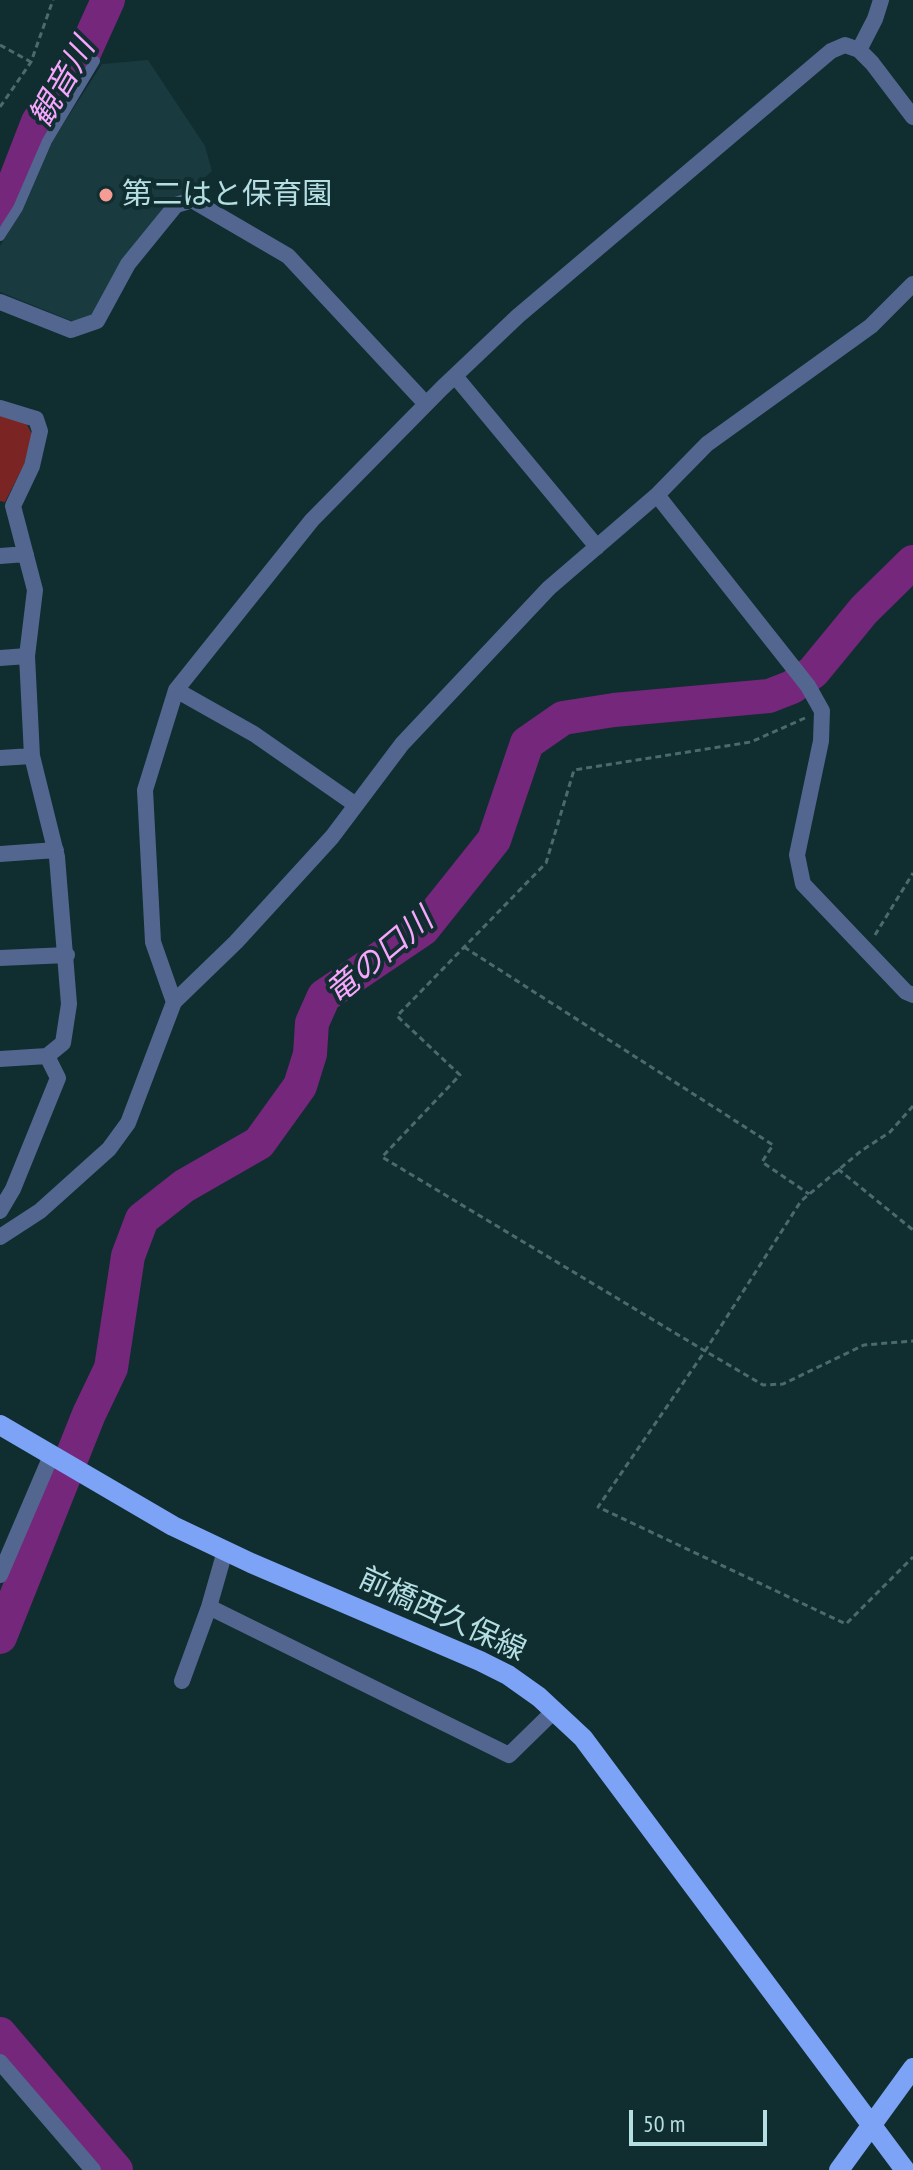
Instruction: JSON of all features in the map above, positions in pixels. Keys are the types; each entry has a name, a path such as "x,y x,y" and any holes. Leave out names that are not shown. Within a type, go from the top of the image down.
{"main road":[{"name":"前橋西久保線","path":"0,1425 173,1526 480,1661 508,1675 539,1697 583,1738 905,2170"},
{"path":"839,2170 913,2068"}],"street":[{"path":"859,50 881,0"},
{"path":"174,1002 153,942 145,790 176,690 312,520 518,316 831,51 845,45 859,50 913,117"},
{"path":"0,302 71,330 97,321 128,264 176,205 192,200 288,256 426,404"},
{"path":"0,1237 40,1211 109,1149 128,1123 174,1002 236,942 332,837 412,733 549,588 657,495 707,444 871,326 913,284"},
{"path":"455,376 597,547"},
{"path":"0,408 36,419 40,431 32,466 13,506 35,590 27,656 32,756 56,850 69,1004 63,1043 47,1056 0,1059"},
{"path":"657,495 808,686 822,711 821,741 797,855 803,884 906,992 913,995"},
{"path":"0,556 26,554"},
{"path":"0,658 27,656"},
{"path":"176,690 254,734 356,805"},
{"path":"0,758 32,756"},
{"path":"0,854 56,850"},
{"path":"0,958 67,955"},
{"path":"0,1211 13,1189 58,1078 47,1056"},
{"path":"0,1575 53,1457"},
{"path":"182,1681 225,1551"},
{"path":"209,1607 509,1755 554,1711"},
{"path":"0,2062 93,2170"}],"lane":[{"path":"0,236 18,208 47,141 95,61"}],"path":[{"path":"0,107 31,62 53,0"},
{"path":"0,45 31,62"},
{"path":"822,711 751,742 574,770 546,863 397,1016 460,1075 382,1157 763,1385 783,1384 864,1345 913,1341"},
{"path":"867,948 913,873"},
{"path":"464,947 773,1145 762,1162 809,1194"},
{"path":"913,1106 890,1132 838,1169 801,1201 705,1351 598,1507 846,1624 913,1557"},
{"path":"838,1169 913,1230"}],"shaded area":[{"name":"第二はと保育園","path":"148,60 205,146 212,171 176,199 90,318 77,323 0,292 0,246 25,205 53,140 102,64"},
{"path":"0,416 26,423 32,434 24,465 5,502 0,501"}],"waterway":[{"name":"観音川","path":"0,209 7,202 38,122 84,53 108,0"},
{"name":"竜の口川","path":"0,1637 89,1414 111,1368 128,1256 142,1219 184,1186 259,1143 300,1086 310,1054 312,1023 324,996 423,929 494,840 527,743 563,718 614,710 769,696 792,687 813,672 864,610 913,562"},
{"name":"竜の口川","path":"0,2034 116,2170"}],"place":[{"name":"第二はと保育園","path":"106,195"}]}
